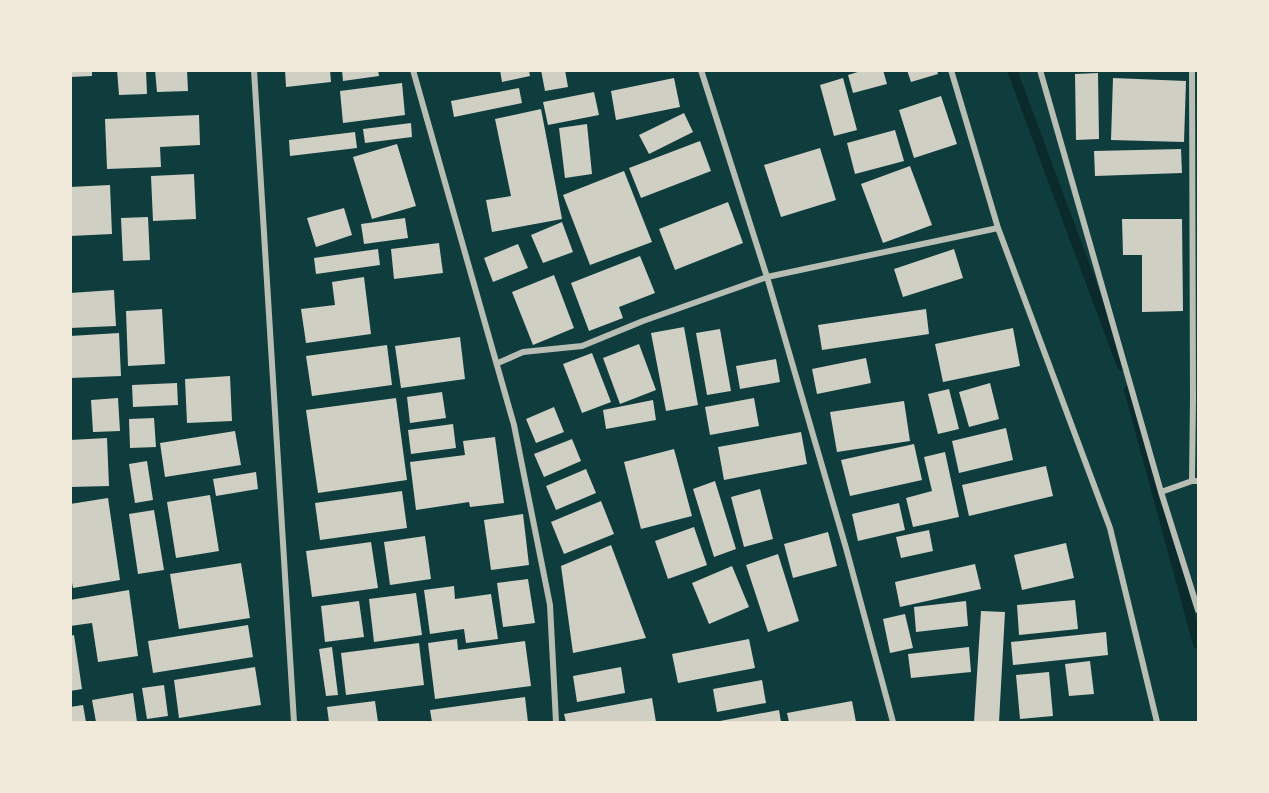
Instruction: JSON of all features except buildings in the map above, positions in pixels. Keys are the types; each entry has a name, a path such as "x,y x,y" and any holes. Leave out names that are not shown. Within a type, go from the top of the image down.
{"street":[{"path":"254,70 294,723"},
{"path":"413,70 514,425 550,605 556,723"},
{"path":"700,70 767,278 846,548 893,723"},
{"path":"951,70 998,228 1110,528 1157,723"},
{"path":"1040,70 1161,492 1198,610"},
{"path":"1161,492 1195,481 1192,70"},
{"path":"498,363 523,352 582,346 643,321 767,278 998,228"}],"waterway":[{"path":"1012,70 1122,366"},
{"path":"1129,390 1198,644"}]}
